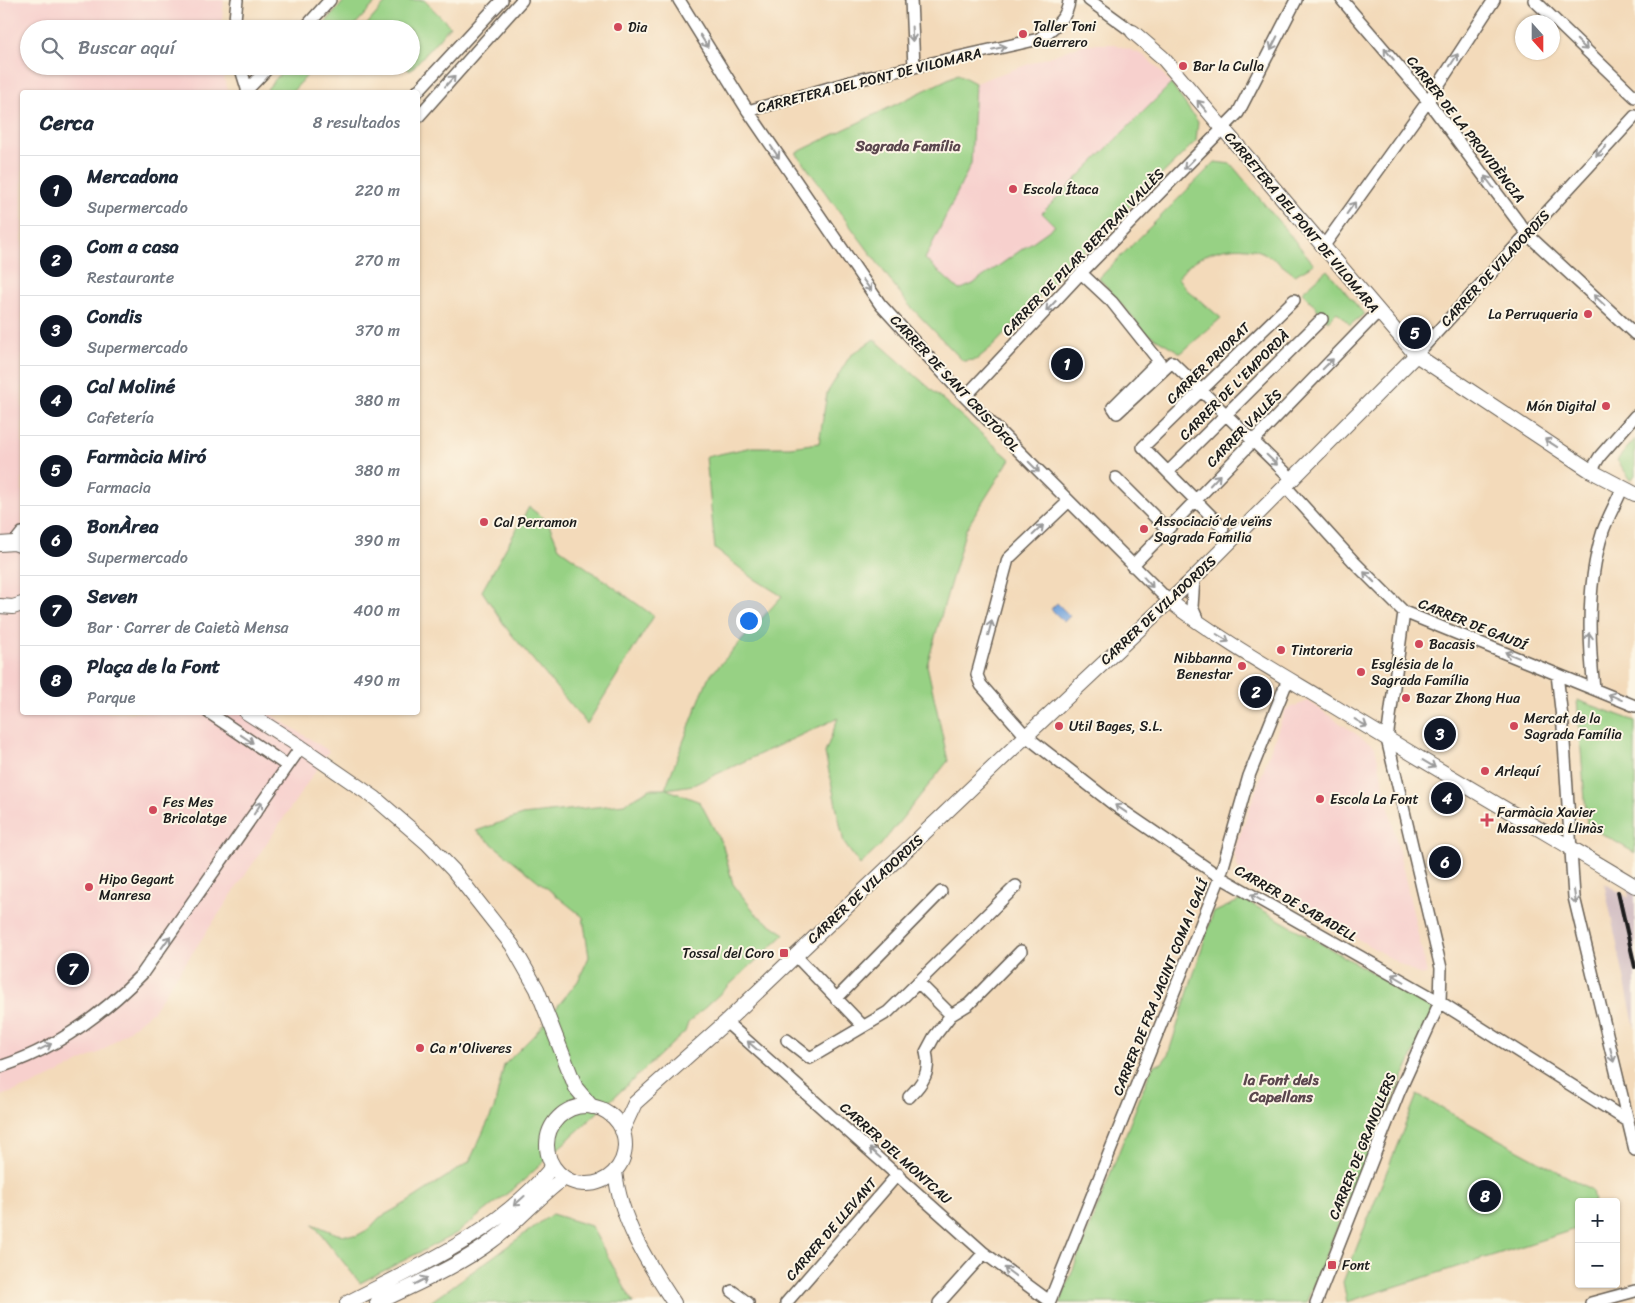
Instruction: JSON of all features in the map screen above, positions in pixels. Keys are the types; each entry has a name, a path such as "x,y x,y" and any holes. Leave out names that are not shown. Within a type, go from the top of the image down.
{"street":[{"path":"235,20 237,0"},
{"path":"312,20 330,0"},
{"path":"419,90 502,0"},
{"path":"420,115 522,0"},
{"name":"CARRETERA DEL PONT DE VILOMARA","path":"679,0 748,111 861,79 1039,39 1058,24 1069,10 1069,0"},
{"path":"911,0 914,67"},
{"path":"1089,0 1133,32"},
{"name":"CARRER DE PILAR BERTRAN VALLÈS","path":"965,398 1081,273 1238,114 1296,0"},
{"name":"CARRER DE LA PROVIDÈNCIA","path":"1342,0 1428,101 1528,235 1635,334"},
{"path":"1323,247 1428,101 1494,0"},
{"path":"1534,0 1635,97"},
{"name":"CARRETERA DEL PONT DE VILOMARA","path":"1133,32 1158,53 1416,355 1591,471 1628,491"},
{"path":"243,75 248,90"},
{"path":"249,90 262,75"},
{"name":"CARRER DE SANT CRISTÒFOL","path":"748,111 880,304 965,398 1168,600 1200,623 1288,679 1635,886"},
{"name":"CARRER DE VILADORDIS","path":"635,1103 726,1022 1168,600 1194,578 1416,355 1476,287 1528,235 1577,177 1635,116"},
{"name":"CARRER DE GAUDÍ","path":"1081,273 1112,302 1160,361 1114,407 1117,413 1172,362 1252,441 1355,563 1404,612 1635,706"},
{"name":"CARRER PRIORAT","path":"1168,472 1143,447 1294,300"},
{"name":"CARRER VALLÈS","path":"1132,566 1378,312"},
{"name":"CARRER DE L'EMPORDÀ","path":"1168,472 1322,319"},
{"path":"1591,471 1600,456 1635,416"},
{"path":"1168,472 1223,528"},
{"path":"1116,478 1167,529"},
{"path":"1594,688 1589,647 1594,572 1603,531 1628,491"},
{"name":"CARRER DE SABADELL","path":"1068,502 1008,559 977,675 981,685 1026,736 1113,804 1220,877 1440,1002 1628,1121"},
{"path":"1194,578 1192,607 1200,623"},
{"path":"0,606 10,607 20,604"},
{"path":"1404,612 1387,739 1442,968 1440,1002"},
{"path":"1557,674 1572,848 1574,897 1635,1150"},
{"name":"CARRER DE FRA JACINT COMA I GALÍ","path":"1049,1302 1220,877 1248,776 1288,679"},
{"path":"212,715 286,765"},
{"path":"251,715 375,798 427,843 454,870 488,912 512,945 537,990 576,1088 598,1109 615,1119 622,1132 624,1152 615,1171 602,1181 592,1184 578,1184 564,1178 553,1166 546,1148 549,1132 557,1119 569,1110 574,1102 576,1088"},
{"path":"0,1067 67,1036 111,1004 142,974 218,867 286,765 301,747"},
{"path":"788,1040 810,1058 888,1012 1016,886"},
{"path":"836,999 940,892"},
{"path":"909,1097 924,1082 928,1062 926,1052 934,1036 951,1015 969,1004 1021,951"},
{"path":"795,955 862,1026"},
{"path":"918,982 951,1015"},
{"name":"CARRER DE GRANOLLERS","path":"1316,1303 1399,1092 1440,1002"},
{"name":"CARRER DEL MONTCAU","path":"726,1022 984,1252 1049,1302"},
{"path":"569,1110 598,1109 635,1103"},
{"path":"622,1132 635,1103"},
{"path":"348,1303 480,1232 537,1185 553,1166"},
{"path":"615,1171 620,1205"},
{"name":"CARRER DE LLEVANT","path":"786,1303 898,1174"},
{"path":"377,1303 466,1258 491,1242 516,1222 546,1191 564,1178"},
{"path":"592,1184 613,1196 620,1205 647,1263 674,1303"},
{"path":"939,1303 984,1252"},
{"path":"732,1291 748,1303"},
{"path":"1591,1303 1635,1291"}],"shaded area":[{"path":"0,0 224,0 222,20 20,20 20,75 224,75 228,90 20,90 20,715 272,715 329,751 153,1011 102,1051 36,1084 0,1096"},
{"name":"Escola Ítaca","path":"1085,44 1113,44 1143,55 1159,69 1171,84 1042,213 1055,226 973,284 959,290 925,259 971,164 975,83"},
{"name":"Escola La Font","path":"1308,701 1375,747 1427,973 1421,976 1238,869 1234,851 1285,710"},
{"path":"1604,883 1629,898 1627,885 1635,890 1635,1029"}],"green space":[{"path":"345,0 378,0 359,20 328,20"},
{"path":"388,0 424,0 450,26 420,60 420,20 371,20"},
{"path":"958,74 975,83 971,164 925,259 959,290 973,284 1055,226 1042,213 1171,84 1198,122 1196,141 1064,271 994,345 976,360 963,361 908,304 796,153"},
{"path":"279,75 308,75 294,90 267,89"},
{"path":"1215,162 1231,164 1314,264 1295,275 1264,253 1241,247 1216,251 1194,262 1178,278 1186,289 1221,318 1181,353 1145,332 1099,278"},
{"path":"1327,270 1364,314 1350,325 1337,312 1328,321 1302,292"},
{"path":"874,339 1010,459 966,529 927,665 948,761 880,846 860,865 844,843 825,753 838,718 693,785 666,789 700,802 723,846 733,884 757,915 785,934 688,1023 685,1032 523,1181 457,1233 360,1283 313,1224 337,1234 356,1236 369,1229 379,1218 406,1203 469,1162 494,1109 504,1065 536,1033 578,981 589,957 583,917 476,831 522,815 624,804 650,789 665,789 708,678 782,596 753,578 715,549 706,457 752,447 790,447 819,443 827,393 850,356"},
{"path":"1635,439 1635,475 1631,480 1617,460"},
{"path":"529,507 548,522 559,548 654,616 587,724 507,629 482,591"},
{"path":"1577,700 1635,721 1635,853 1587,825"},
{"path":"1243,899 1434,1008 1352,1192 1306,1303 1060,1303 1150,1072 1154,1065 1162,1063 1168,1055 1213,913"},
{"path":"1417,1095 1592,1190 1593,1198 1575,1198 1575,1229 1347,1302 1343,1282"},
{"path":"552,1214 591,1226 633,1303 429,1303"}],"water":[{"path":"1057,603 1070,616 1064,622 1051,609"}],"railway":[{"path":"1618,892 1635,967"}],"place":[{"name":"Dia","path":"618,27"},
{"name":"Taller Toni Guerrero","path":"1023,34"},
{"name":"Bar la Culla","path":"1183,66"},
{"name":"Escola Ítaca","path":"1013,189"},
{"name":"La Perruqueria","path":"1588,314"},
{"name":"Farmàcia Miró","path":"1415,333"},
{"name":"Mercadona","path":"1067,364"},
{"name":"Món Digital","path":"1606,406"},
{"name":"Cal Perramon","path":"484,522"},
{"name":"Associació de veïns Sagrada Familia","path":"1144,529"},
{"name":"Bacasis","path":"1419,644"},
{"name":"Tintoreria","path":"1281,650"},
{"name":"Nibbanna Benestar","path":"1242,666"},
{"name":"Església de la Sagrada Família","path":"1361,672"},
{"name":"Com a casa","path":"1256,692"},
{"name":"Bazar Zhong Hua","path":"1406,698"},
{"name":"Util Bages, S.L.","path":"1059,726"},
{"name":"Mercat de la Sagrada Família","path":"1514,726"},
{"name":"Condis","path":"1440,734"},
{"name":"Arlequí","path":"1485,771"},
{"name":"Cal Moliné","path":"1447,798"},
{"name":"Escola La Font","path":"1320,799"},
{"name":"Fes Mes Bricolatge","path":"153,810"},
{"name":"Farmàcia Xavier Massaneda Llinàs","path":"1487,820"},
{"name":"BonÀrea","path":"1445,862"},
{"name":"Hipo Gegant Manresa","path":"89,887"},
{"name":"Tossal del Coro","path":"784,953"},
{"name":"Seven","path":"73,969"},
{"name":"Ca n'Oliveres","path":"420,1048"},
{"name":"Plaça de la Font","path":"1485,1196"},
{"name":"Font","path":"1332,1265"}],"district":[{"name":"Sagrada Família","path":"908,146"},
{"name":"la Font dels Capellans","path":"1281,1088"}]}
